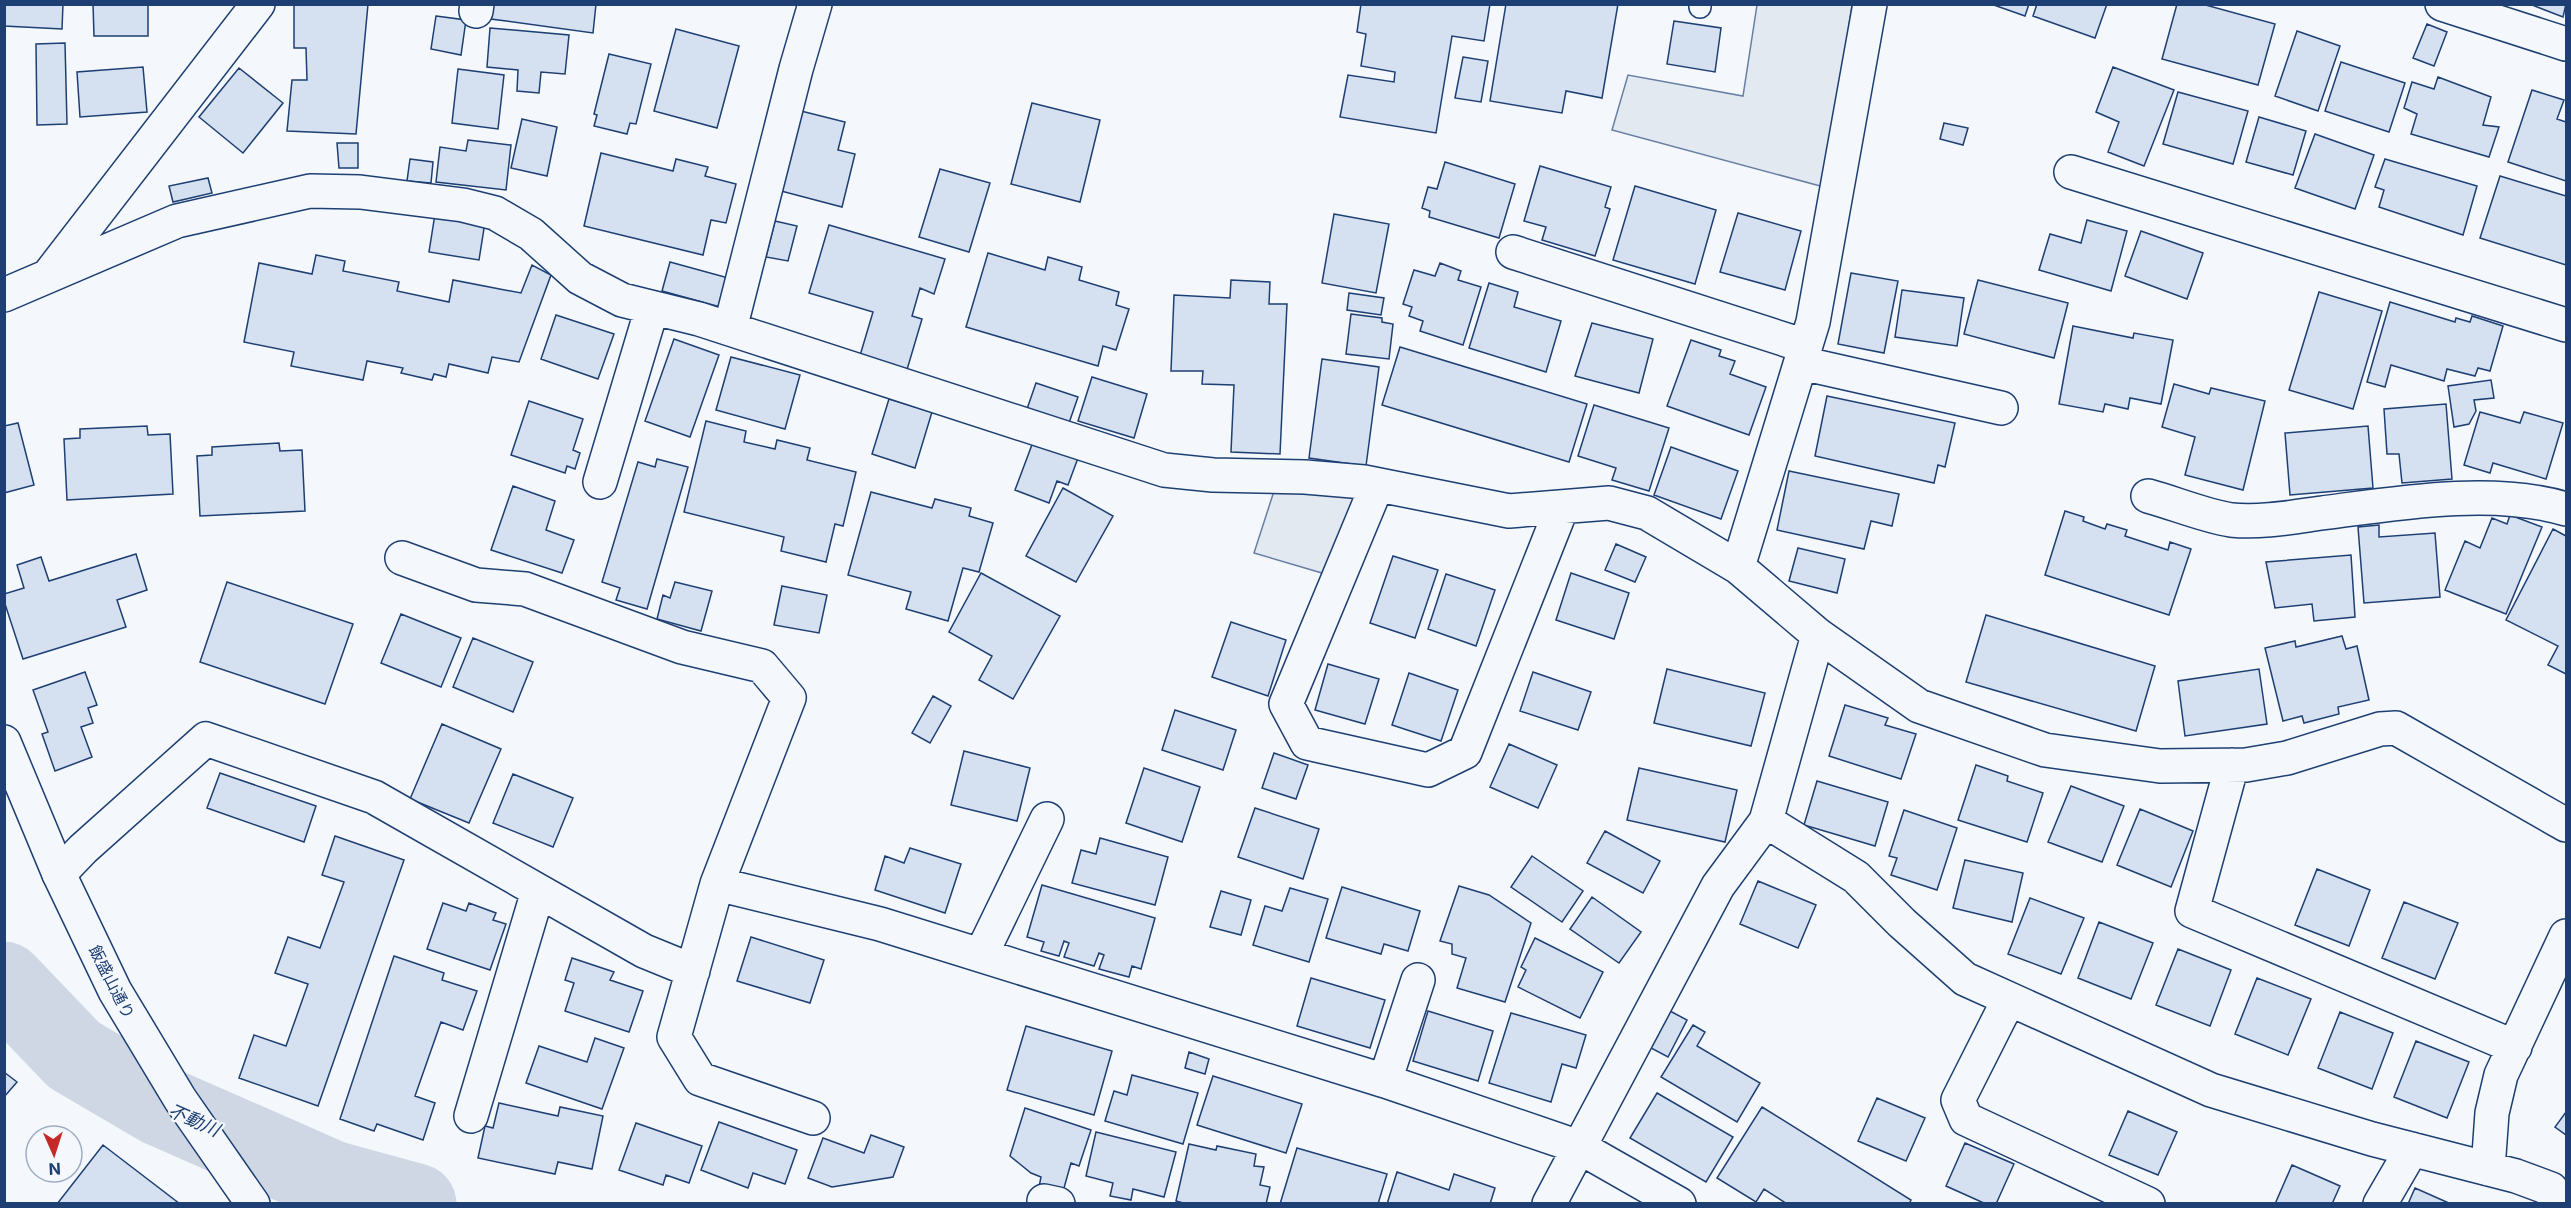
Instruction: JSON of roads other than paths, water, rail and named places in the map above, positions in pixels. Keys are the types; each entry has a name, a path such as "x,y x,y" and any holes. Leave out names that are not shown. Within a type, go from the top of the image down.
{"street":[{"path":"46,277 258,4"},
{"path":"730,329 796,69 815,4"},
{"path":"1738,567 1813,322 1870,4"},
{"path":"2442,4 2566,44"},
{"path":"2071,172 2566,325"},
{"path":"4,295 177,220 310,191 360,192 463,205 495,213 531,234 580,278 622,300 730,329 1164,470 1214,475 1316,478 1377,485 1509,511 1609,503 1647,513 1738,567 1818,635 1919,706 2045,750 2160,766 2232,765 2287,758 2370,732 2396,728 2566,825"},
{"path":"1513,252 1803,355 2001,408"},
{"path":"600,482 652,308"},
{"path":"1377,485 1286,704 1306,742 1428,770 1465,752 1562,507"},
{"path":"2148,496 2231,520 2276,519 2394,504 2489,498 2545,502 2566,509"},
{"path":"402,558 476,585 525,590 682,647 762,666 789,698 717,884 674,1037 700,1079 813,1118"},
{"path":"1549,1203 1718,886 1766,821 1818,635"},
{"path":"59,874 83,849 206,739 374,797 644,951 693,971"},
{"name":"飯盛山通り","path":"4,742 59,874 115,991 158,1063 214,1149 253,1203"},
{"path":"2232,765 2192,911 2515,1047"},
{"path":"981,955 1047,819"},
{"path":"1766,821 1856,877 1902,923 1965,979 2211,1090 2412,1149 2488,1168 2551,1189 2556,1203"},
{"path":"717,884 880,924 1385,1081 1579,1147 1679,1203"},
{"path":"471,1116 537,891"},
{"path":"2488,1168 2492,1113 2501,1075 2566,936"},
{"path":"1385,1081 1418,980"},
{"path":"2009,999 1958,1100 1966,1119 2148,1203"},
{"path":"2380,1203 2412,1149"}],"waterway":[{"name":"不動川","path":"4,982 74,1055 161,1106 332,1181 416,1204"}]}
